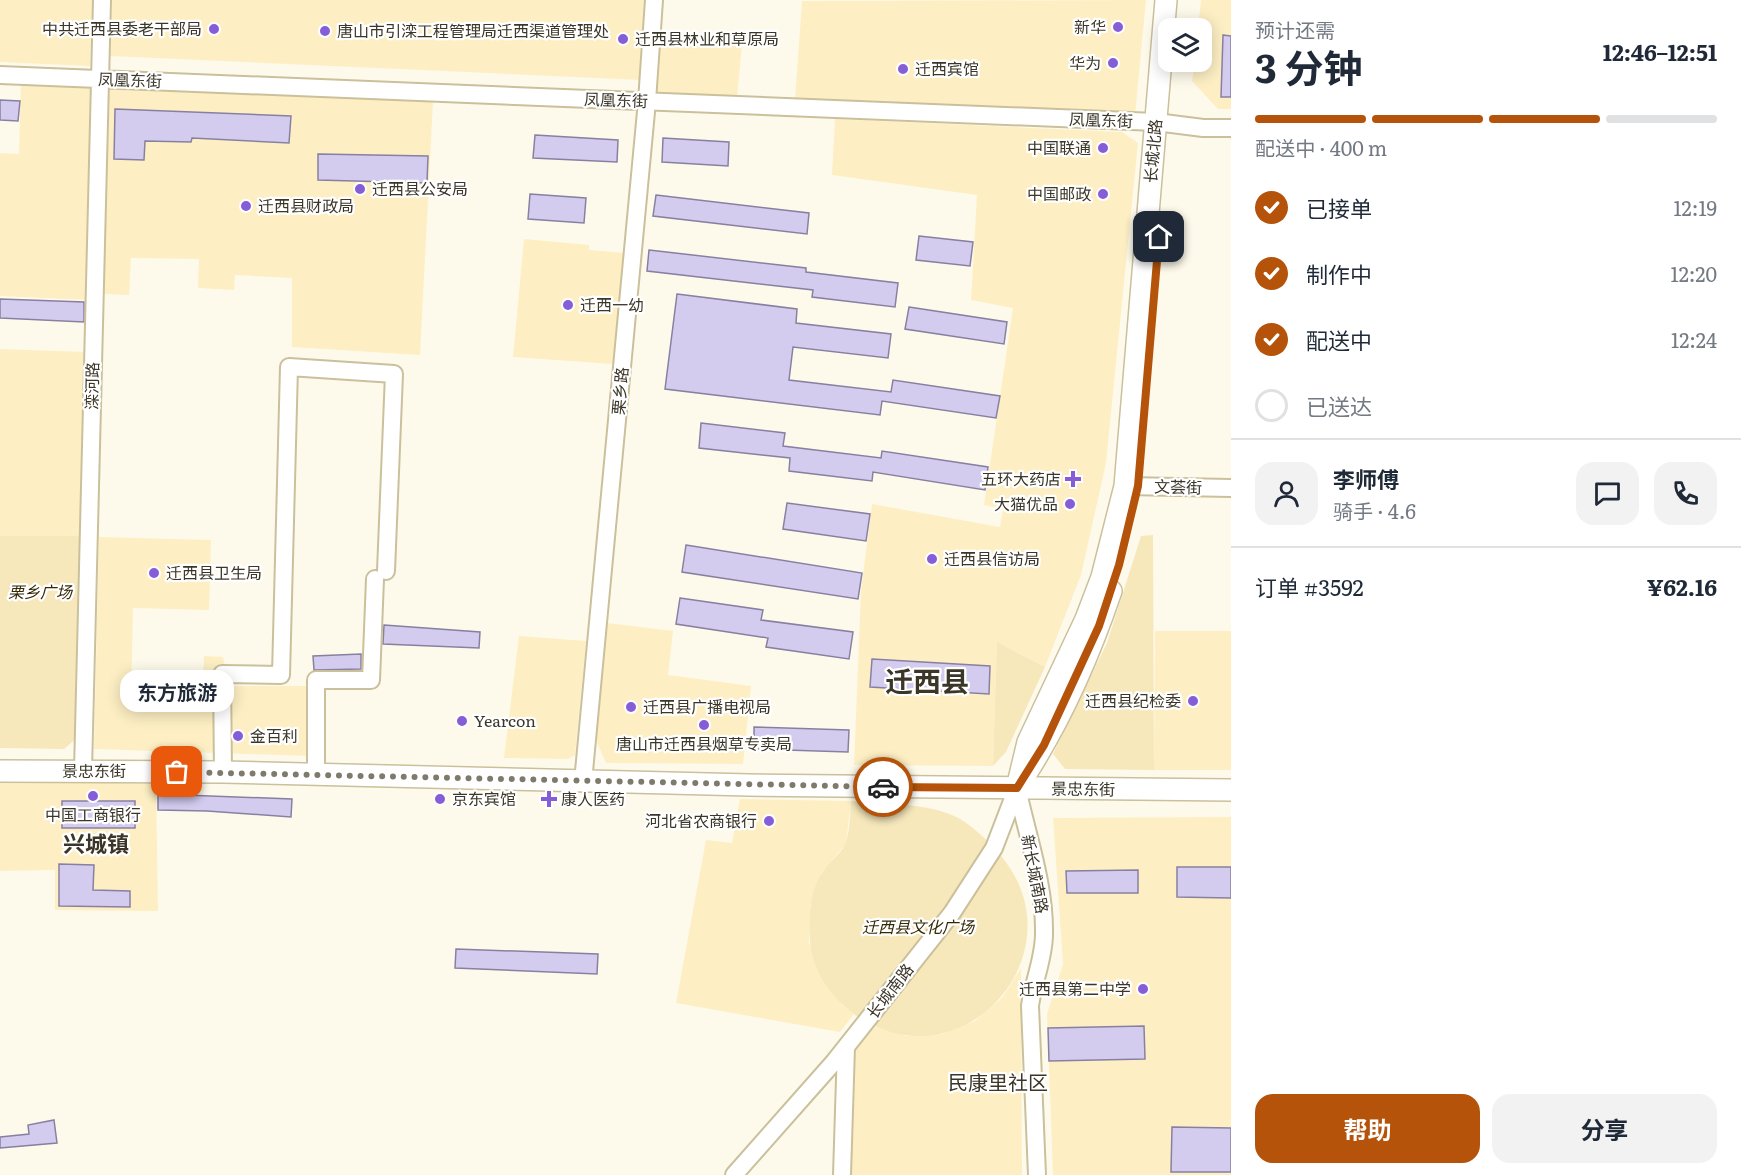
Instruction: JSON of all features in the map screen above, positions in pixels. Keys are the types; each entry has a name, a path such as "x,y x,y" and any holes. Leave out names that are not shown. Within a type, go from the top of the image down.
{"main road":[{"name":"长城北路","path":"1017,788 1044,745 1099,626 1119,565 1131,486 1162,123 1166,0"},
{"path":"1179,18 1180,0"},
{"name":"长城北路","path":"1162,123 1172,72"},
{"name":"景忠东街","path":"0,771 224,772 583,782 1231,790"}],"street":[{"name":"滦河路","path":"83,771 102,0"},
{"name":"栗乡路","path":"583,782 647,101 654,0"},
{"name":"凤凰东街","path":"0,75 1162,123 1203,128 1231,128"},
{"path":"224,772 222,674 281,675 289,368 394,374 371,680 316,680 316,775"},
{"name":"文荟街","path":"1131,486 1231,488"},
{"name":"长城南路","path":"734,1175 846,1047 952,913 994,848 1017,788"},
{"name":"新长城南路","path":"1017,788 1043,908 1041,960 1032,986 1030,1006 1036,1175"},
{"path":"842,1175 846,1047"}],"shaded area":[{"path":"0,0 93,0 90,66 0,62"},
{"path":"112,0 647,0 641,80 110,56"},
{"path":"1146,0 1135,116 795,100 802,1"},
{"path":"1201,0 1231,0 1231,109 1218,109 1192,81 1193,72 1212,72 1212,18 1199,18"},
{"path":"659,39 742,44 737,98 655,94"},
{"path":"21,82 95,85 89,300 0,296 0,153 19,154"},
{"path":"109,86 433,101 420,355 292,347 292,278 235,275 234,290 198,288 199,259 131,258 129,295 104,294"},
{"path":"835,119 1122,132 1138,143 1106,463 1081,575 1045,667 997,642 993,766 854,765 861,591 872,504 1000,527 1003,509 984,505 1013,308 971,300 977,195 832,175"},
{"name":"迁西一幼","path":"524,239 589,245 589,250 624,253 613,364 513,357"},
{"path":"0,349 88,352 82,536 0,536"},
{"path":"99,537 211,540 209,610 133,608 131,703 202,705 204,656 223,657 229,686 311,686 311,756 94,749"},
{"path":"607,623 673,631 668,675 751,686 743,764 606,763 595,738"},
{"name":"迁西县纪检委","path":"1155,631 1231,631 1231,770 1154,770"},
{"path":"519,636 586,641 575,755 568,759 504,758"},
{"path":"0,780 156,784 158,911 55,910 55,870 0,871"},
{"path":"740,799 851,801 846,844 822,872 810,907 809,943 842,1005 854,1014 840,1032 676,1003 706,840 732,843"},
{"name":"迁西县第二中学","path":"1231,817 1231,1175 1053,1175 1047,1014 1063,964 1053,818"},
{"path":"1021,968 1022,1175 847,1175 851,1051 871,1026 906,1036 942,1034 975,1021 1002,998"}],"green space":[{"path":"1153,535 1154,770 1065,769 1053,754 1107,643 1141,536"},
{"name":"栗乡广场","path":"0,536 82,536 77,738 64,749 0,748"},
{"path":"997,642 1045,667 1006,752 993,766"},
{"name":"迁西县文化广场","path":"851,801 917,806 943,812 959,819 993,847 1019,885 1028,925 1021,963 1002,996 973,1021 937,1034 897,1034 855,1015 838,1001 824,982 811,951 809,922 811,903 819,878 846,842"}],"building":[{"path":"1223,35 1231,36 1231,97 1221,97"},
{"path":"0,100 20,101 18,121 0,120"},
{"path":"115,109 291,116 289,143 192,138 191,142 145,141 144,160 114,159"},
{"path":"535,135 618,140 617,162 533,158"},
{"path":"663,138 729,142 728,166 662,162"},
{"name":"迁西县公安局","path":"318,154 428,156 427,183 318,180"},
{"path":"530,194 586,198 584,223 528,219"},
{"path":"656,195 809,213 807,234 653,216"},
{"path":"919,236 973,242 970,266 916,260"},
{"path":"649,250 806,268 806,272 898,283 895,307 812,297 813,290 647,271"},
{"path":"677,294 797,309 796,323 891,334 888,358 793,347 789,380 891,392 893,380 1000,396 996,418 882,401 880,415 665,389"},
{"path":"0,299 84,302 84,322 0,318"},
{"path":"909,307 1007,322 1004,344 905,329"},
{"path":"701,423 785,433 783,446 881,458 882,451 988,467 985,490 873,472 872,481 789,471 790,458 699,448"},
{"path":"787,503 870,514 866,541 783,529"},
{"path":"686,545 862,573 858,599 682,572"},
{"path":"680,598 763,610 761,620 853,632 849,659 766,647 768,638 676,624"},
{"path":"384,625 480,632 479,648 383,644"},
{"path":"361,654 361,669 314,670 313,656"},
{"path":"872,659 990,666 989,694 870,687"},
{"path":"754,727 849,730 848,752 754,749"},
{"path":"158,794 292,799 291,817 158,810"},
{"path":"62,801 135,801 135,828 62,828"},
{"path":"59,864 94,865 93,890 130,891 130,907 59,906"},
{"path":"1177,867 1231,867 1231,898 1177,897"},
{"path":"1138,870 1138,893 1067,893 1066,871"},
{"path":"456,949 598,954 597,974 455,968"},
{"path":"1144,1026 1145,1059 1049,1061 1048,1028"},
{"path":"54,1120 57,1143 0,1148 0,1137 29,1134 28,1125"},
{"path":"1172,1127 1231,1128 1231,1172 1171,1172"}],"way so far":[{"path":"177,772 883,787"}],"place":[{"name":"新华","path":"1118,27"},
{"name":"中共迁西县委老干部局","path":"214,29"},
{"name":"唐山市引滦工程管理局迁西渠道管理处","path":"325,31"},
{"name":"迁西县林业和草原局","path":"623,39"},
{"name":"华为","path":"1113,63"},
{"name":"迁西宾馆","path":"903,69"},
{"name":"中国联通","path":"1103,148"},
{"name":"迁西县公安局","path":"360,189"},
{"name":"中国邮政","path":"1103,194"},
{"name":"迁西县财政局","path":"246,206"},
{"name":"迁西一幼","path":"568,305"},
{"name":"五环大药店","path":"1073,479"},
{"name":"大猫优品","path":"1070,504"},
{"name":"迁西县信访局","path":"932,559"},
{"name":"迁西县卫生局","path":"154,573"},
{"name":"迁西县纪检委","path":"1193,701"},
{"name":"迁西县广播电视局","path":"631,707"},
{"name":"Yearcon","path":"462,721"},
{"name":"唐山市迁西县烟草专卖局","path":"704,725"},
{"name":"金百利","path":"238,736"},
{"name":"东方旅游","path":"177,772"},
{"name":"中国工商银行","path":"93,796"},
{"name":"京东宾馆","path":"440,799"},
{"name":"康人医药","path":"549,799"},
{"name":"河北省农商银行","path":"769,821"},
{"name":"迁西县第二中学","path":"1143,989"}],"district":[{"name":"迁西县","path":"927,682"},
{"name":"兴城镇","path":"96,844"},
{"name":"民康里社区","path":"998,1083"}],"route":[{"path":"883,787 1017,788 1044,745 1099,626 1119,565 1138,486 1159,237"}]}
